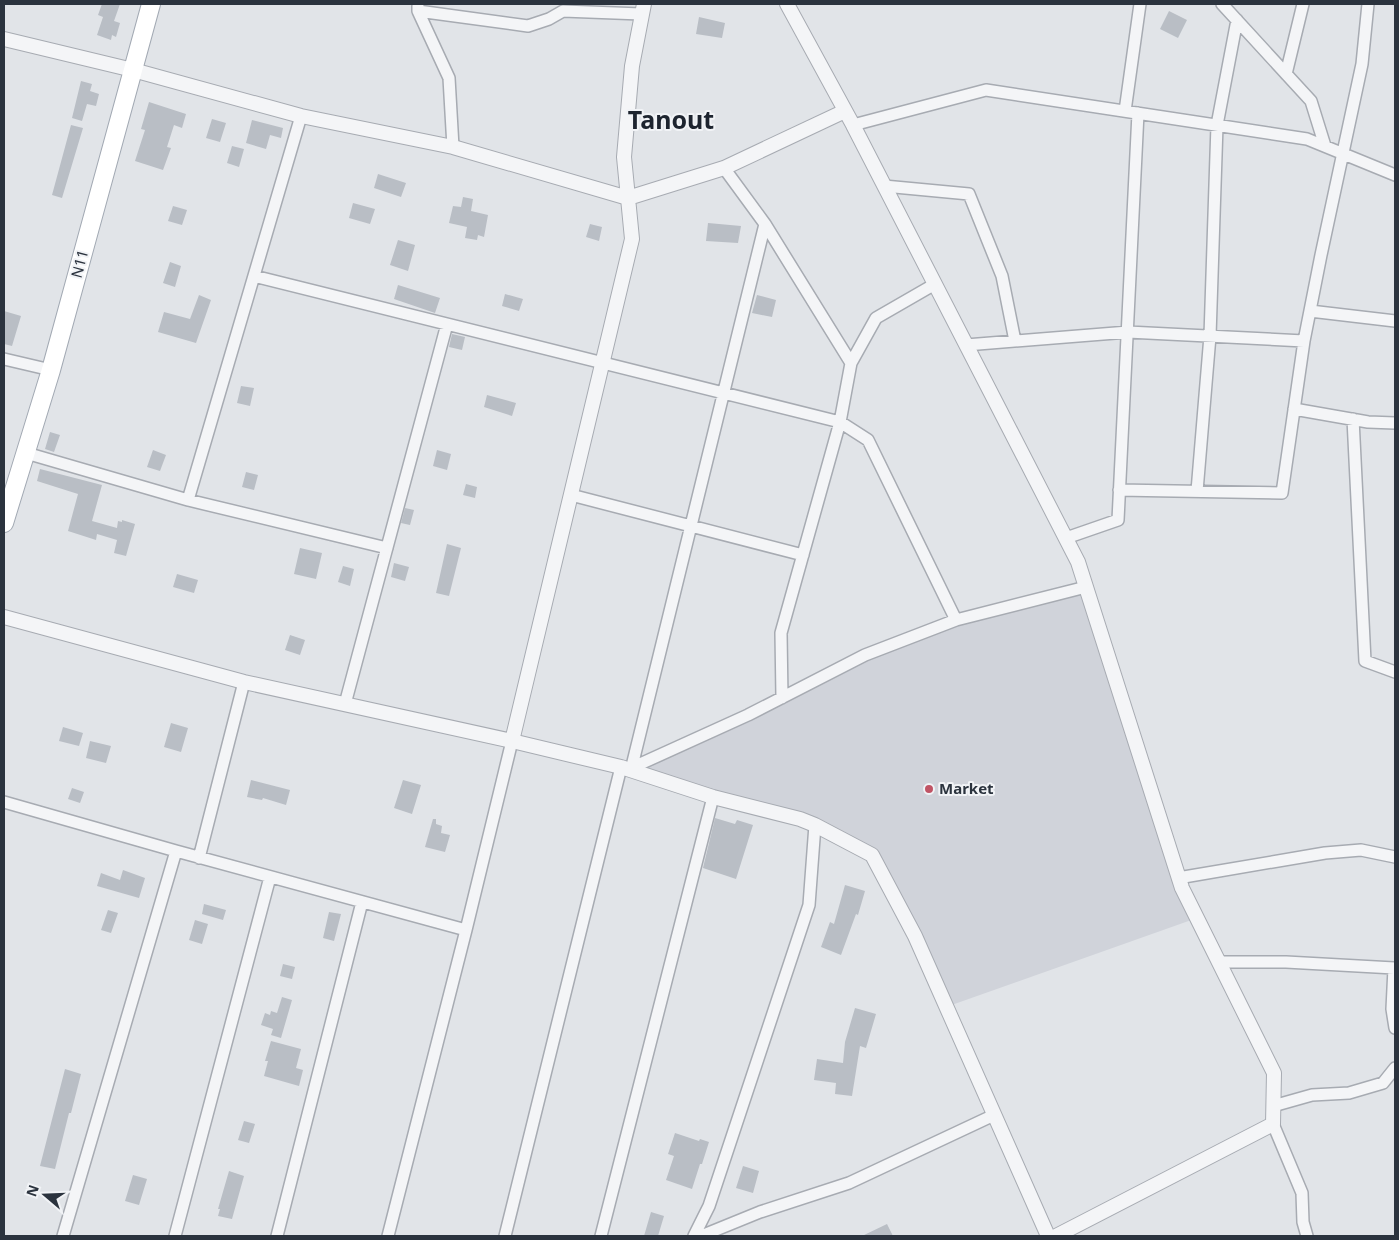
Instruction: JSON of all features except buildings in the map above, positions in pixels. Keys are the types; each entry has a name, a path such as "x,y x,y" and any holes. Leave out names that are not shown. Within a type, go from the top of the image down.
{"main road":[{"name":"N11","path":"4,523 52,370 151,4"}],"street":[{"path":"787,4 853,125 1078,562 1178,878 1274,1072 1273,1124 1302,1192 1303,1222 1307,1236"},
{"path":"1125,111 1140,4"},
{"path":"1222,4 1311,101 1325,146"},
{"path":"1286,74 1303,4"},
{"path":"1119,490 1282,493 1304,341 1362,64 1368,4"},
{"path":"388,1236 466,930 632,239 624,157 632,66 643,9 592,8 562,11 549,19 528,26 418,7"},
{"path":"418,7 449,78 453,147"},
{"path":"1197,491 1210,336 1217,125 1237,20"},
{"path":"4,39 133,70 301,116 453,147 628,198 724,168 845,111"},
{"path":"853,125 986,90 1307,139 1395,175"},
{"path":"1066,538 1118,520 1138,113"},
{"path":"188,500 301,116"},
{"path":"724,168 765,224 851,363"},
{"path":"884,186 969,194 1002,276 1015,341"},
{"path":"505,1236 690,526 765,224"},
{"path":"254,276 840,422 868,440 956,620"},
{"path":"782,698 781,633 840,422 851,363 876,318 935,284"},
{"path":"1310,312 1395,321"},
{"path":"345,704 447,324"},
{"path":"966,345 1128,332 1304,341"},
{"path":"4,359 52,370"},
{"path":"1294,409 1368,422 1395,423"},
{"path":"1353,419 1365,661 1395,672"},
{"path":"26,453 188,500 387,548"},
{"path":"571,495 803,555"},
{"path":"626,769 782,698 865,655 956,620 1086,587"},
{"path":"4,617 244,682 512,741 626,769 713,797 800,819 872,855 915,936 1048,1236"},
{"path":"199,858 244,682"},
{"path":"601,1236 713,797"},
{"path":"4,802 176,852 466,930"},
{"path":"694,1236 709,1206 809,905 815,825"},
{"path":"1178,878 1325,853 1361,850 1395,857"},
{"path":"63,1236 176,852"},
{"path":"175,1236 270,877"},
{"path":"277,1236 362,902"},
{"path":"1219,962 1395,965 1392,1009 1395,1028"},
{"path":"1273,1106 1312,1095 1349,1093 1383,1083 1395,1068"},
{"path":"701,1236 760,1212 849,1182 994,1115"},
{"path":"1056,1236 1273,1124"}],"shaded area":[{"name":"Market","path":"1086,587 1197,918 946,1007 872,856 812,821 640,768 872,652"}],"place":[{"name":"Market","path":"929,789"}],"district":[{"name":"Tanout","path":"671,120"}]}
